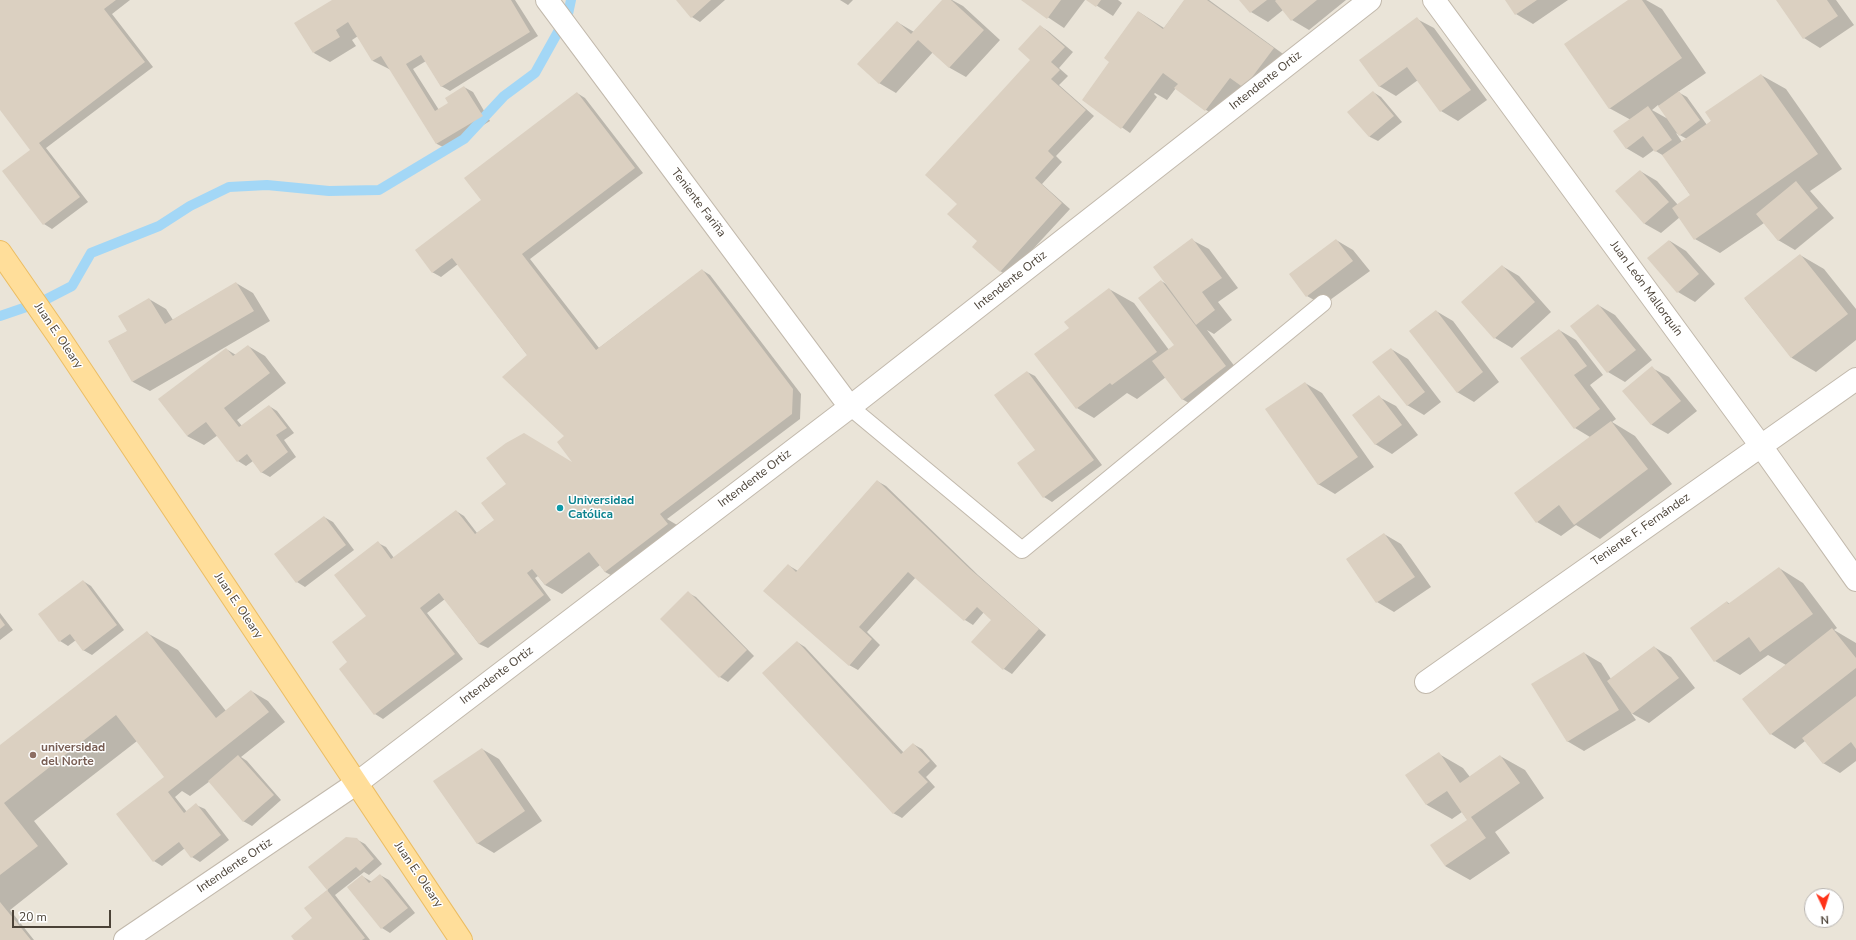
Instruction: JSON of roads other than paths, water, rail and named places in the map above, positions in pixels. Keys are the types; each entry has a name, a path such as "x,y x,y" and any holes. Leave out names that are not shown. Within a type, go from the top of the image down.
{"main road":[{"name":"Juan E. Oleary","path":"0,252 59,337 461,940"}],"street":[{"name":"Intendente Ortiz","path":"126,940 357,783 850,407 1370,0"},
{"name":"Juan León Mallorquín","path":"1434,0 1761,446 1856,580"},
{"name":"Teniente Fariña","path":"548,2 850,407"},
{"name":"Teniente F. Fernández","path":"1426,682 1856,378"}],"lane":[{"path":"850,407 1022,550 1323,302"}],"waterway":[{"path":"0,316 41,302 72,286 91,253 159,226 190,206 229,187 267,185 329,191 379,190 464,139 504,96 535,73 568,14 571,0"}],"place":[{"name":"Universidad Católica","path":"560,508"},
{"name":"universidad del Norte","path":"33,755"}]}
